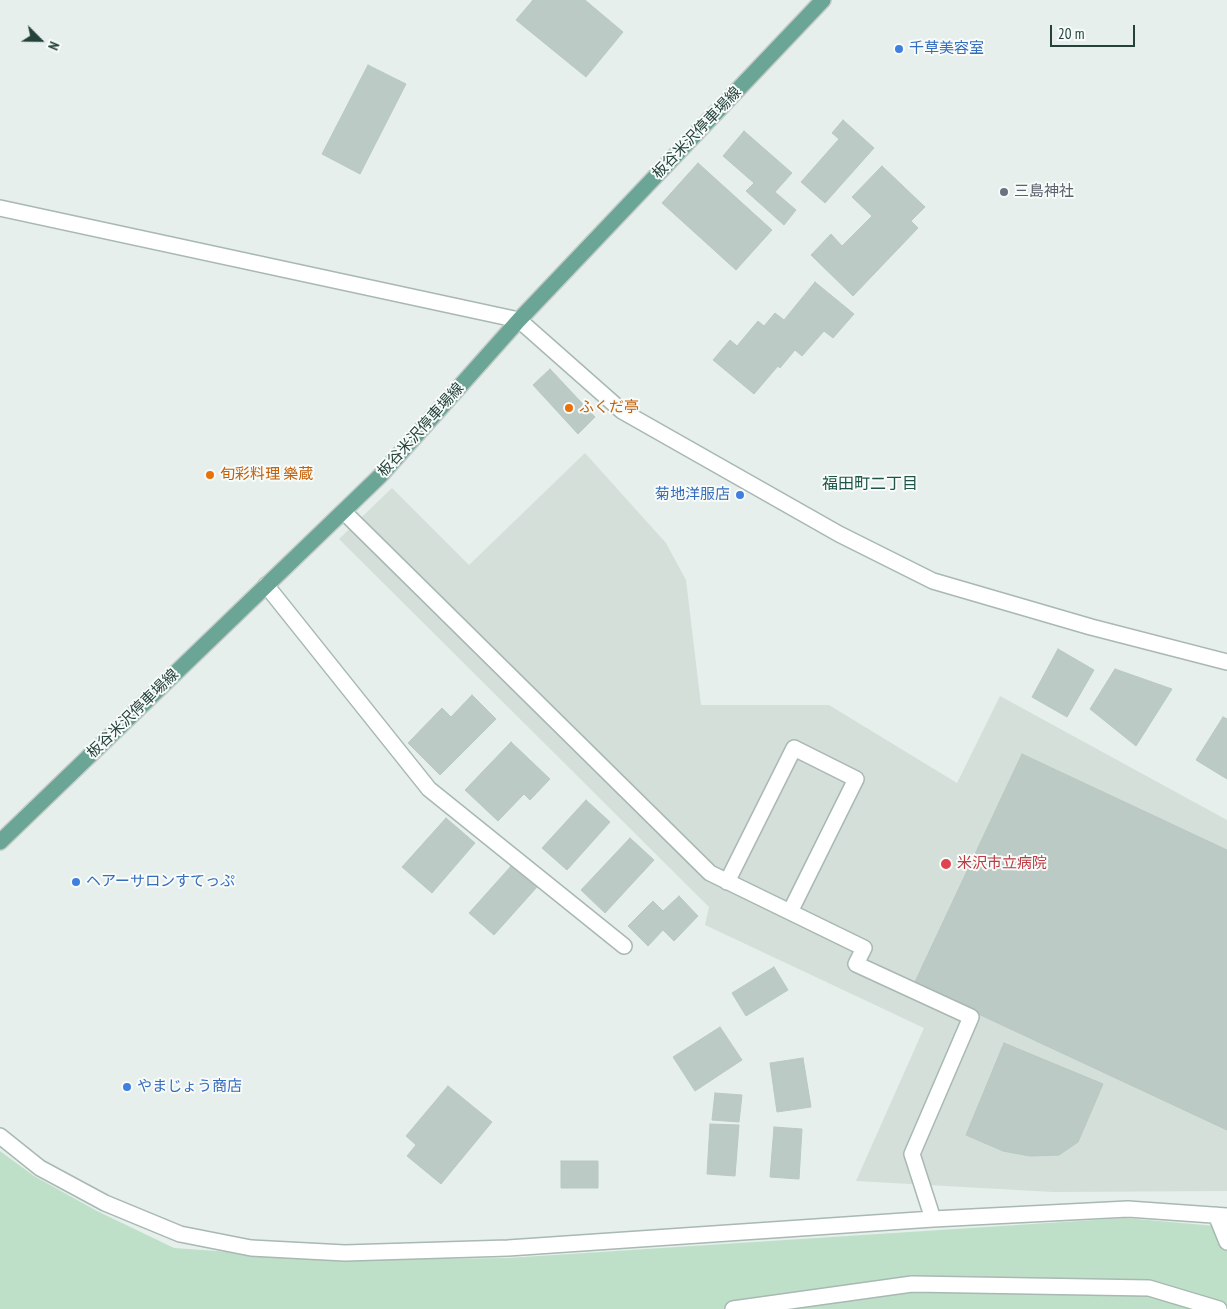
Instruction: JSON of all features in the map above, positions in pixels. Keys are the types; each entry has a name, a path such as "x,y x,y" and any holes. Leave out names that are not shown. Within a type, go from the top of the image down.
{"main road":[{"name":"板谷米沢停車場線","path":"0,842 380,476 519,320 824,0"}],"street":[{"path":"0,208 519,320 622,412 839,534 933,581 1091,627 1227,662"},
{"path":"344,512 710,873 864,948 856,964 972,1017 912,1154 933,1219"},
{"path":"266,585 429,789 624,946"},
{"path":"727,882 794,748 856,779 790,912"},
{"path":"0,1136 40,1168 104,1203 180,1234 251,1248 345,1253 508,1248 933,1219 1128,1209 1222,1215 1227,1242"},
{"path":"733,1309 912,1284 1148,1288 1219,1309"}],"shaded area":[{"name":"米沢市立病院","path":"585,453 666,543 686,580 701,705 829,705 957,783 1000,696 1227,820 1227,1191 1053,1192 856,1181 924,1028 705,925 709,907 339,539 392,488 469,565"}],"green space":[{"path":"0,1151 34,1176 97,1211 174,1248 345,1260 508,1258 1125,1218 1227,1227 1227,1309 0,1309"}],"building":[{"path":"533,0 585,0 623,32 586,77 516,20"},
{"path":"368,65 406,84 360,174 322,154"},
{"path":"843,120 874,148 825,203 801,182 839,139 832,133"},
{"path":"744,131 792,173 775,192 796,210 784,225 746,191 754,183 723,156"},
{"path":"698,163 772,230 736,270 662,203"},
{"path":"882,166 925,207 911,221 918,228 853,296 811,255 831,234 842,246 872,216 852,197"},
{"path":"815,282 854,314 833,338 824,331 802,356 795,350 780,368 778,366 754,394 713,360 730,340 737,346 758,321 764,326 775,313 784,320"},
{"path":"550,369 595,417 578,434 533,385"},
{"path":"1058,649 1094,670 1067,717 1032,697"},
{"path":"1115,669 1172,689 1136,746 1090,709"},
{"path":"472,695 496,719 440,775 408,743 442,708 451,717"},
{"path":"1223,717 1227,719 1227,779 1196,760"},
{"path":"511,742 550,779 530,800 524,794 498,821 465,790"},
{"path":"1022,754 1227,850 1227,1130 914,984"},
{"path":"586,800 610,822 567,870 542,848"},
{"path":"446,818 475,843 432,893 402,867"},
{"path":"630,838 654,860 605,913 581,890"},
{"path":"512,865 537,887 494,935 469,913"},
{"path":"679,896 698,916 674,941 663,930 648,946 628,926 653,901 663,911"},
{"path":"774,967 788,990 746,1016 732,993"},
{"path":"720,1027 742,1060 695,1091 673,1057"},
{"path":"1004,1043 1103,1084 1078,1142 1059,1155 1030,1156 1003,1151 966,1135"},
{"path":"803,1058 811,1107 777,1112 770,1063"},
{"path":"448,1086 492,1122 441,1184 407,1156 416,1145 406,1136"},
{"path":"715,1093 742,1095 739,1122 712,1120"},
{"path":"710,1124 739,1125 735,1176 707,1174"},
{"path":"774,1127 802,1129 799,1179 770,1177"},
{"path":"561,1161 598,1161 598,1188 561,1188"}],"place":[{"name":"千草美容室","path":"899,49"},
{"name":"三島神社","path":"1004,192"},
{"name":"ふくだ亭","path":"569,408"},
{"name":"旬彩料理 樂蔵","path":"210,475"},
{"name":"菊地洋服店","path":"740,495"},
{"name":"米沢市立病院","path":"946,864"},
{"name":"ヘアーサロンすてっぷ","path":"76,882"},
{"name":"やまじょう商店","path":"127,1087"}],"district":[{"name":"福田町二丁目","path":"870,484"}]}
